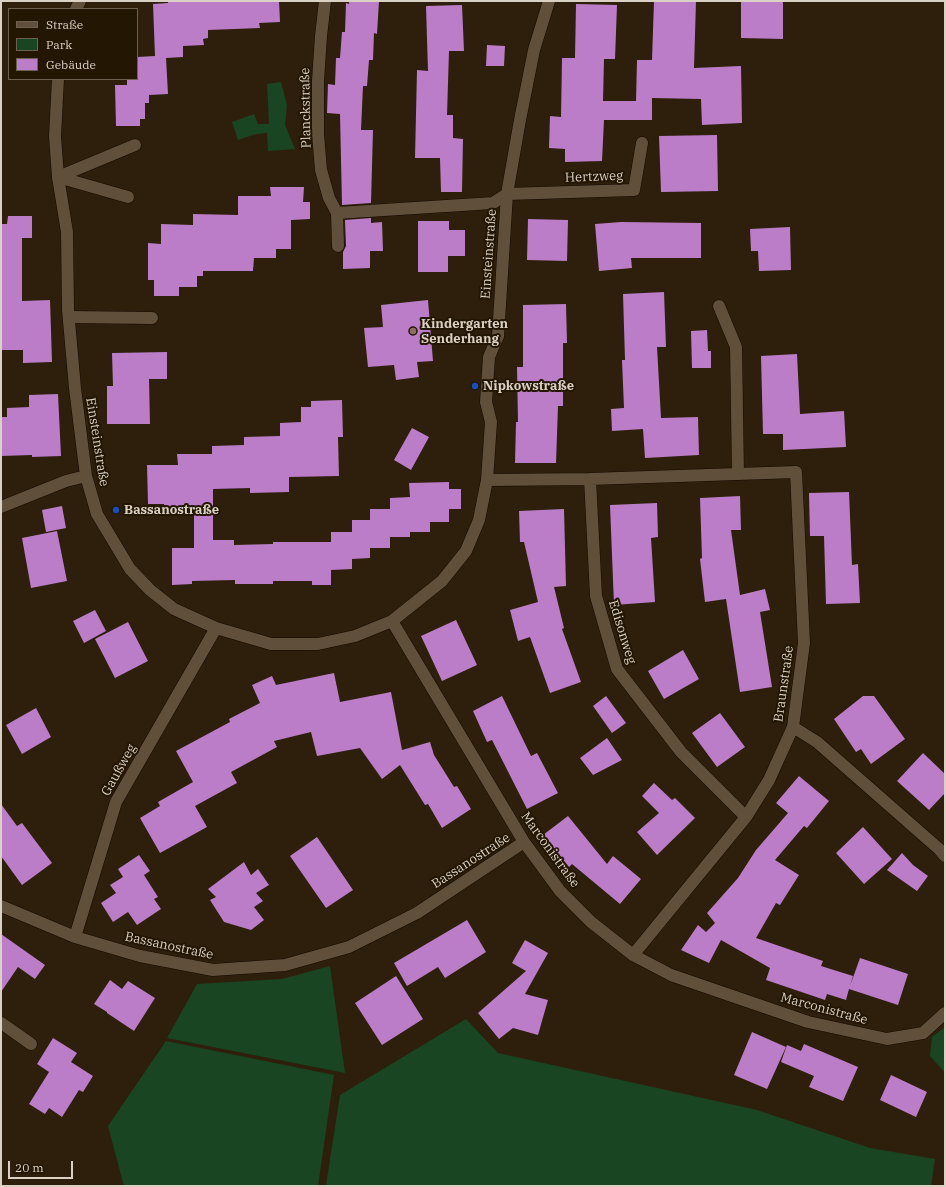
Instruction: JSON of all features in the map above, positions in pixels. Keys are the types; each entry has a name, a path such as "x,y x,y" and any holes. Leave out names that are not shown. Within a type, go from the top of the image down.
{"street":[{"name":"Planckstraße","path":"325,1 318,81 318,134 321,170 329,198 338,213"},
{"name":"Einsteinstraße","path":"58,80 55,136 58,177 67,232 69,317 79,428 86,476 97,514 130,569 150,590 174,609 216,628 271,644 318,644 355,636 392,621 442,582 466,551 479,520 487,480 491,422 486,402 489,357 498,336 507,194 534,50 549,1"},
{"name":"Hertzweg","path":"507,194 634,190 642,143"},
{"path":"58,177 135,145"},
{"path":"58,177 128,196"},
{"path":"338,246 338,213 493,204 507,194"},
{"path":"487,480 590,479 738,474 736,347 720,306"},
{"path":"69,317 152,318"},
{"name":"Braunstraße","path":"633,955 746,818 769,780 793,727 804,642 796,472 738,474"},
{"path":"1,507 66,481 86,476"},
{"name":"Edisonweg","path":"590,479 596,596 617,669 681,752 746,818"},
{"name":"Marconistraße","path":"392,621 524,842 560,891 591,922 633,955 671,975 808,1022 887,1039 923,1033 945,1013"},
{"name":"Gaußweg","path":"74,937 116,802 216,628"},
{"path":"793,727 817,742 939,849 945,856"},
{"name":"Bassanostraße","path":"1,906 74,937 140,956 213,970 285,965 349,947 417,913 524,842"},
{"path":"1,1024 31,1044"}],"green space":[{"path":"281,82 287,105 285,125 295,149 268,151 267,133 256,134 238,140 232,122 254,114 258,124 269,124 267,84"},
{"path":"330,966 345,1073 167,1038 197,984 282,979"},
{"path":"466,1019 498,1053 757,1110 870,1148 935,1159 931,1186 326,1185 340,1095"},
{"path":"945,1027 945,1073 930,1056 932,1037"},
{"path":"166,1041 334,1075 318,1186 124,1186 108,1126"}],"building":[{"path":"168,1 279,1 280,22 259,23 260,28 208,30 208,38 203,39 204,45 183,46 183,57 166,58 168,94 149,95 149,103 145,103 145,119 140,119 140,126 116,126 115,85 127,85 127,80 138,80 138,57 155,56 153,4 168,3"},
{"path":"349,1 379,1 377,34 374,33 373,60 369,60 367,86 363,86 361,130 373,130 371,203 342,205 340,114 327,113 328,84 335,85 336,58 340,58 342,32 345,32 346,3 349,4"},
{"path":"654,1 696,1 694,68 741,66 742,123 702,125 701,99 652,98 652,120 604,120 602,161 565,162 565,149 549,148 550,116 561,117 562,58 575,58 576,4 617,5 615,59 604,59 603,101 636,101 637,60 652,60"},
{"path":"741,1 783,1 783,39 741,38"},
{"path":"462,5 464,51 449,51 447,115 453,115 453,138 463,139 462,192 441,192 440,158 415,158 417,70 428,71 426,6"},
{"path":"487,45 505,46 504,66 486,66"},
{"path":"717,135 718,191 661,192 659,136"},
{"path":"270,187 304,187 303,202 310,202 310,219 291,220 291,249 276,249 276,258 254,258 253,271 203,271 203,276 197,276 197,287 179,287 179,296 154,296 154,280 148,280 148,243 161,244 161,224 193,225 193,214 238,215 238,196 271,196"},
{"path":"8,216 32,216 32,238 22,238 22,301 50,300 52,362 23,363 23,350 1,350 1,224 7,224"},
{"path":"371,218 371,223 382,222 383,251 370,251 370,268 343,269 343,252 346,246 345,220"},
{"path":"528,219 568,220 567,261 527,260"},
{"path":"418,221 449,221 449,230 465,230 465,256 448,256 448,272 418,272"},
{"path":"621,222 701,223 701,258 631,258 632,268 599,271 595,224"},
{"path":"790,227 791,270 759,271 758,251 751,251 750,229"},
{"path":"664,292 666,347 657,347 661,418 698,417 699,455 645,458 643,429 612,431 611,409 624,408 622,360 625,360 623,294"},
{"path":"428,300 433,361 417,362 419,377 396,380 394,365 368,367 364,328 383,327 381,305"},
{"path":"566,304 567,343 563,343 563,406 558,406 556,463 515,463 516,422 518,422 517,367 523,367 523,305"},
{"path":"707,330 708,351 711,351 711,368 692,368 691,331"},
{"path":"167,352 167,379 149,379 150,424 107,424 107,386 113,386 112,353"},
{"path":"797,354 800,414 844,411 846,447 783,450 783,434 763,434 761,356"},
{"path":"58,394 61,456 1,456 1,417 7,417 7,408 29,407 29,395"},
{"path":"342,400 343,437 338,437 339,476 289,477 289,492 250,493 250,488 213,489 213,540 234,540 234,545 273,544 273,542 331,542 331,532 352,532 352,520 370,520 370,509 390,509 390,498 410,497 409,483 449,482 449,489 461,489 461,509 449,509 449,522 430,522 430,532 410,532 410,537 390,537 390,548 370,548 370,558 352,559 352,569 331,570 331,585 312,585 312,581 273,581 273,584 235,584 235,580 192,581 192,584 172,585 172,548 194,548 194,510 164,510 164,504 148,504 147,465 178,465 177,454 212,454 212,446 244,445 244,437 280,436 280,423 301,422 301,407 311,407 311,401"},
{"path":"412,428 429,437 411,470 394,460"},
{"path":"849,492 852,565 858,564 860,603 826,604 824,536 810,536 809,493"},
{"path":"740,496 741,530 731,530 740,595 765,589 770,610 760,612 772,687 740,692 726,599 705,602 700,559 702,558 700,498"},
{"path":"657,503 658,537 651,538 655,602 614,605 610,505"},
{"path":"62,506 66,528 46,532 42,510"},
{"path":"564,509 566,586 554,587 564,628 562,629 581,682 550,693 530,637 518,641 510,610 538,602 524,542 520,542 519,511"},
{"path":"57,531 67,581 31,588 22,538"},
{"path":"95,610 106,631 84,643 73,621"},
{"path":"456,620 477,665 442,681 421,636"},
{"path":"128,622 148,661 115,678 95,639"},
{"path":"683,650 699,679 664,699 648,671"},
{"path":"334,673 340,702 391,692 402,750 430,742 434,755 454,787 457,786 471,809 442,828 428,804 425,805 400,765 382,779 360,748 317,756 311,732 274,741 277,747 231,772 237,783 195,806 207,827 160,853 140,818 160,806 158,802 193,782 176,751 230,722 229,719 260,703 252,685 272,676 276,685"},
{"path":"502,696 531,756 537,753 558,793 527,809 492,740 487,742 473,711"},
{"path":"606,696 626,723 612,733 593,706"},
{"path":"863,696 874,696 905,739 871,764 861,749 856,752 834,719"},
{"path":"36,708 51,737 22,754 6,725"},
{"path":"720,713 745,747 717,767 692,733"},
{"path":"607,738 622,760 593,775 580,758"},
{"path":"923,753 945,774 945,793 929,810 897,781"},
{"path":"799,776 829,801 807,828 804,826 775,860 799,875 780,905 776,903 756,938 823,961 821,966 853,976 850,986 860,958 908,974 898,1005 849,989 846,1000 827,994 825,1000 766,980 770,968 721,940 709,963 681,950 698,925 706,932 715,923 707,913 738,878 756,850 788,813 776,803"},
{"path":"654,783 672,800 675,798 695,818 657,855 637,832 659,813 642,796"},
{"path":"1,804 17,826 22,823 52,863 22,885 1,856"},
{"path":"568,816 607,864 613,856 641,879 620,904 572,864 569,867 543,835"},
{"path":"863,827 892,859 864,884 836,853"},
{"path":"317,837 353,890 326,908 290,856"},
{"path":"902,853 913,865 928,876 917,891 887,870"},
{"path":"139,855 150,871 144,875 158,897 154,899 161,909 137,925 128,912 113,922 101,903 116,893 110,885 123,877 118,869"},
{"path":"244,862 251,875 258,869 269,885 256,893 263,901 254,907 264,920 251,930 224,922 210,900 216,897 208,889"},
{"path":"467,920 486,952 445,978 438,967 407,986 394,963"},
{"path":"1,934 45,965 35,979 18,967 1,992"},
{"path":"525,940 548,953 525,994 548,1000 538,1035 513,1028 499,1039 478,1013 526,971 512,963"},
{"path":"396,976 423,1019 382,1045 355,1003"},
{"path":"110,980 122,989 128,981 155,998 134,1031 94,1004"},
{"path":"752,1032 786,1047 767,1089 734,1075"},
{"path":"53,1038 77,1053 71,1062 93,1076 83,1092 79,1090 62,1117 49,1108 45,1114 29,1104 49,1072 37,1064"},
{"path":"804,1044 858,1067 843,1101 809,1087 814,1076 781,1062 787,1045 801,1051"},
{"path":"891,1075 927,1092 916,1117 880,1100"}],"place":[{"name":"Kindergarten Senderhang","path":"413,331"},
{"name":"Nipkowstraße","path":"475,386"},
{"name":"Bassanostraße","path":"116,510"}]}
